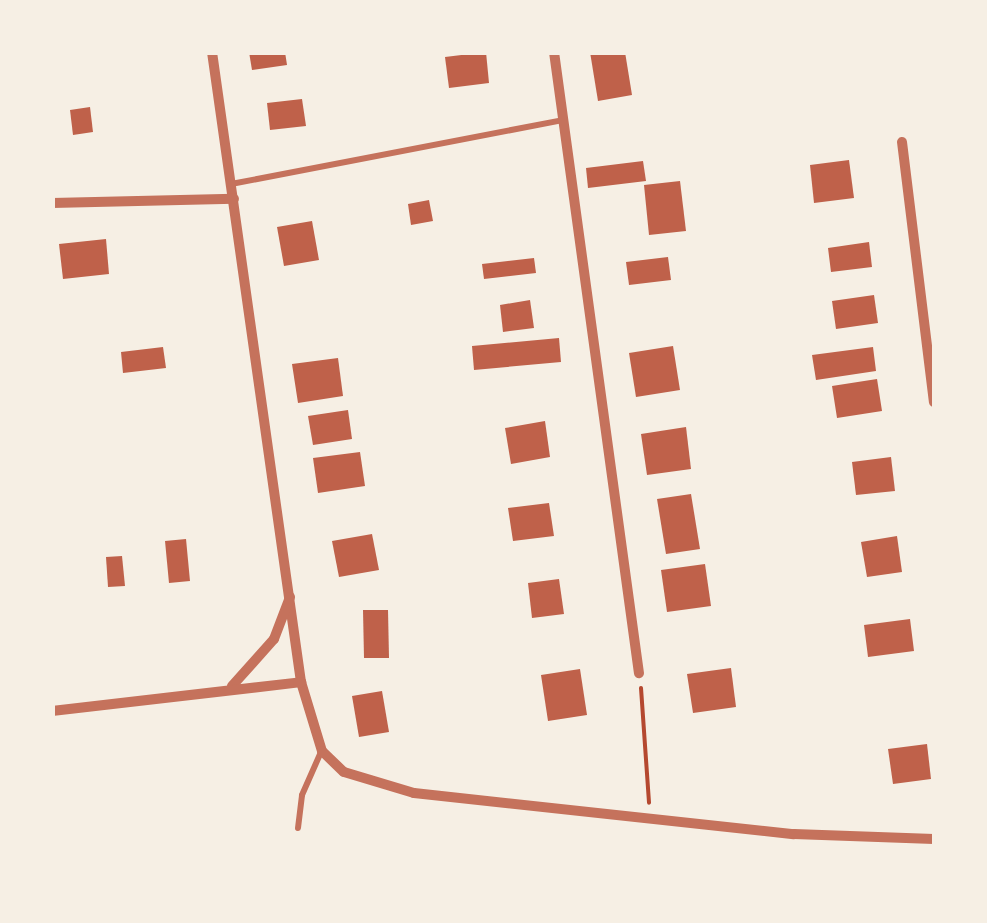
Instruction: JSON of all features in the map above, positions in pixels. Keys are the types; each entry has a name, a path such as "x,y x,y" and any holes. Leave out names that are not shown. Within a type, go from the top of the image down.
{"street":[{"path":"212,52 301,682 322,750 344,772 414,792 794,834 934,839"},
{"path":"554,52 640,673"},
{"path":"902,142 934,402"},
{"path":"52,203 234,199"},
{"path":"231,687 274,639 290,596"},
{"path":"52,711 231,687 301,682"}],"lane":[{"path":"231,184 564,120"},
{"path":"298,828 302,796 322,750"}],"path":[{"path":"640,673 650,816"}],"building":[{"path":"249,52 285,52 287,65 252,70"},
{"path":"486,52 489,83 449,88 445,57"},
{"path":"590,52 625,52 632,95 598,101"},
{"path":"302,99 306,126 270,130 267,103"},
{"path":"90,107 93,132 73,135 70,110"},
{"path":"849,160 854,198 814,203 810,165"},
{"path":"643,161 646,181 588,188 586,168"},
{"path":"680,181 686,231 649,235 644,185"},
{"path":"429,200 433,221 411,225 408,204"},
{"path":"312,221 319,260 284,266 277,227"},
{"path":"106,239 109,274 63,279 59,244"},
{"path":"869,242 872,267 831,272 828,248"},
{"path":"668,257 671,280 629,285 626,262"},
{"path":"534,258 536,273 484,279 482,264"},
{"path":"874,295 878,323 836,329 832,301"},
{"path":"530,300 534,328 503,332 500,305"},
{"path":"559,338 561,362 474,370 472,346"},
{"path":"673,346 680,390 636,397 629,353"},
{"path":"163,347 166,368 123,373 121,352"},
{"path":"873,347 876,371 816,380 812,355"},
{"path":"338,358 343,396 298,403 292,364"},
{"path":"877,379 882,411 837,418 832,386"},
{"path":"348,410 352,439 313,445 308,416"},
{"path":"545,421 550,457 511,464 505,428"},
{"path":"686,427 691,469 647,475 641,434"},
{"path":"360,452 365,486 318,493 313,458"},
{"path":"891,457 895,491 856,495 852,462"},
{"path":"691,494 700,549 666,554 657,499"},
{"path":"549,503 554,536 513,541 508,508"},
{"path":"372,534 379,570 339,577 332,541"},
{"path":"897,536 902,572 867,577 861,542"},
{"path":"186,539 190,581 169,583 165,541"},
{"path":"122,556 125,586 108,587 106,557"},
{"path":"705,564 711,606 667,612 661,570"},
{"path":"559,579 564,614 532,618 528,583"},
{"path":"363,610 388,610 389,658 364,658"},
{"path":"910,619 914,651 868,657 864,625"},
{"path":"731,668 736,707 693,713 687,674"},
{"path":"580,669 587,715 548,721 541,675"},
{"path":"382,691 389,732 359,737 352,696"},
{"path":"927,744 931,779 893,784 888,749"}]}
